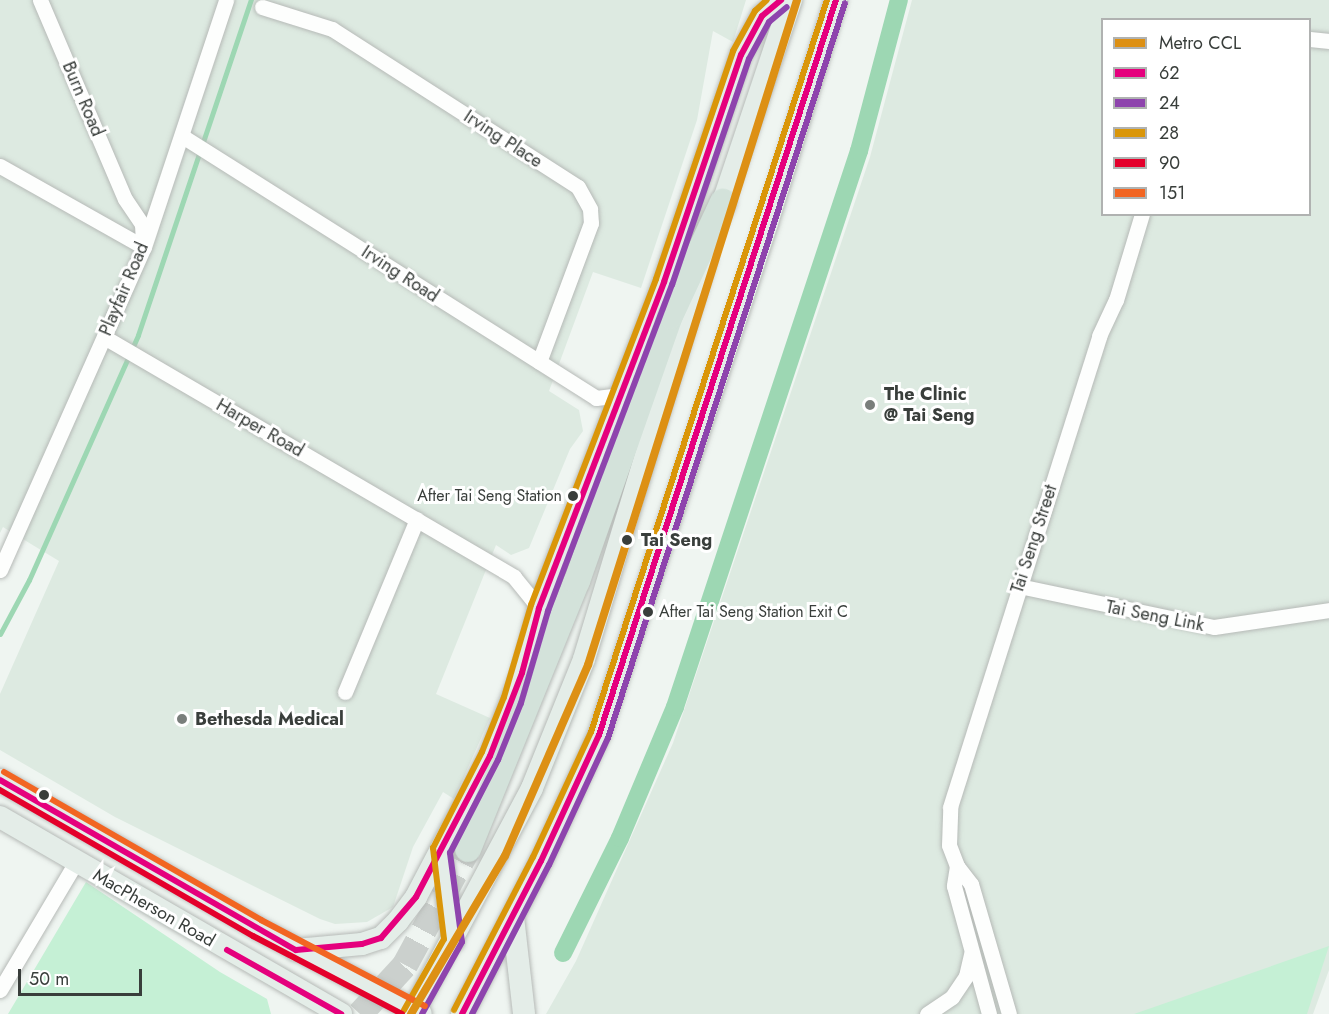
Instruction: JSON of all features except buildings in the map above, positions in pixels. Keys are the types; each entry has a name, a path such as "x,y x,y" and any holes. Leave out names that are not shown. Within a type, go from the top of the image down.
{"highway":[{"path":"468,849 585,560 670,316 723,202"}],"main road":[{"path":"297,950 335,948 381,938 416,897 441,851 509,709 539,608 621,395 741,55 762,16 781,0"},
{"path":"416,1013 532,788 584,659 723,202 790,0"},
{"path":"462,1014 567,807 613,694 836,0"},
{"name":"MacPherson Road","path":"0,780 297,950 416,1013"},
{"name":"MacPherson Road","path":"0,817 288,986 340,1014"},
{"path":"441,851 453,941"},
{"path":"513,916 518,985 524,1014"},
{"path":"288,986 305,1014"}],"street":[{"name":"Burn Road","path":"40,0 125,199 142,224 144,247"},
{"name":"Playfair Road","path":"0,570 144,247 188,140 226,0"},
{"name":"Irving Place","path":"262,7 332,29 578,187 590,209 591,223 539,362"},
{"path":"1311,39 1329,41"},
{"name":"Irving Road","path":"188,140 596,398 621,395"},
{"path":"0,166 144,247"},
{"name":"Burn Road","path":"121,234 126,222 125,199"},
{"name":"Tai Seng Street","path":"1009,1014 971,884 957,866 948,834 950,807 1018,586 1141,216"},
{"name":"Harper Road","path":"104,337 514,577 539,608"},
{"path":"345,692 417,519"},
{"name":"Tai Seng Link","path":"1018,586 1214,627 1329,610"},
{"path":"0,990 76,862"},
{"name":"Tai Seng Street","path":"957,866 954,886 989,1014"},
{"path":"927,1014 952,997 966,976 972,951"}],"shaded area":[{"path":"0,0 746,0 733,42 713,31 697,120 641,288 593,272 549,391 579,410 583,431 570,449 529,548 511,555 496,545 436,694 490,718 454,799 443,792 413,847 393,907 367,922 335,924 320,919 115,817 0,750 0,694 59,561 3,527 0,533"},
{"path":"912,0 1329,0 1329,970 1313,1014 546,1014 576,961 673,743 870,157"}],"green space":[{"path":"86,882 220,972 267,999 271,1014 8,1014"},
{"path":"1329,946 1307,1014 1134,1014"}],"waterway":[{"path":"0,634 29,580 138,335 251,0"},
{"path":"563,953 620,838 675,707 859,151 899,0"}],"tunnel":[{"path":"360,1014 405,965 468,849"}],"metro line":[{"name":"CCL","path":"411,1014 505,856 588,665 797,0"}],"transit line":[{"name":"28","path":"404,1010 444,939 433,848 482,752 504,697 531,605 656,279 733,51 755,11 767,0"},
{"name":"62","path":"0,780 296,950 362,944 381,938 416,897 490,756 522,673 539,608 664,282 741,55 762,16 781,0"},
{"name":"28","path":"454,1010 533,857 591,732 827,0"},
{"name":"62","path":"462,1014 541,861 599,735 836,0"},
{"name":"24","path":"472,1014 549,865 608,738 845,3"},
{"name":"24","path":"422,1014 462,942 450,853 498,760 521,703 548,611 672,285 749,59 769,22 787,7"},
{"name":"151","path":"4,772 261,920 425,1006"},
{"name":"90","path":"0,790 253,936 402,1014"},
{"name":"62","path":"227,950 341,1014"}],"place":[{"name":"The Clinic @ Tai Seng","path":"870,405"},
{"name":"After Tai Seng Station","path":"573,496"},
{"name":"Tai Seng","path":"627,540"},
{"name":"After Tai Seng Station Exit C","path":"648,612"},
{"name":"Bethesda Medical","path":"182,719"}]}
